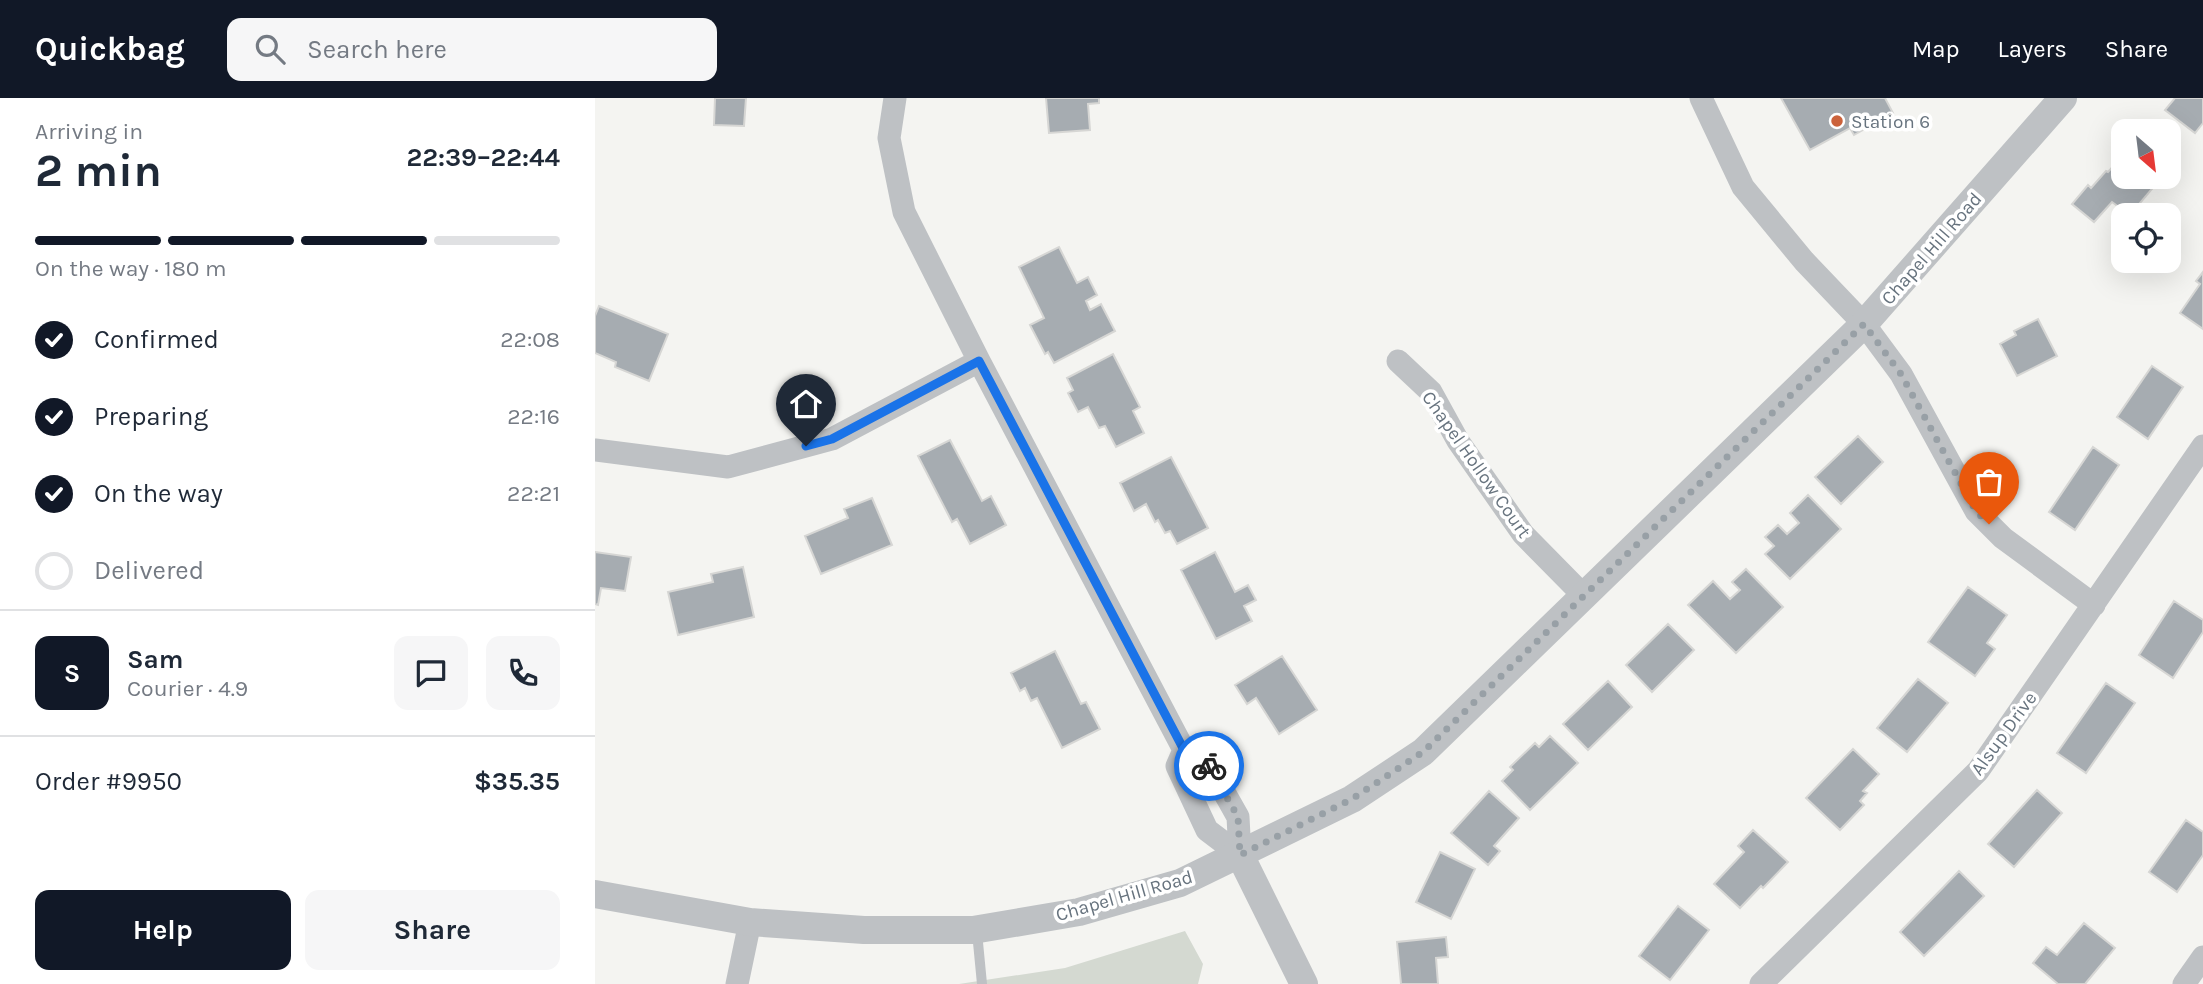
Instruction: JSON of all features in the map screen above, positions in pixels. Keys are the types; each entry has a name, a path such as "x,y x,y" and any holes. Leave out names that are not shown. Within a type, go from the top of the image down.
{"street":[{"path":"895,98 889,138 904,212 979,361 1184,750"},
{"path":"1701,98 1744,187 1804,261 1864,324 1901,374 1976,511 2003,538 2094,605"},
{"name":"Chapel Hill Road","path":"595,894 750,922 864,930 977,929 1079,912 1180,883 1352,799 1423,752 1864,324 2063,98"},
{"path":"595,450 728,467 832,439 979,361"},
{"name":"Chapel Hollow Court","path":"1398,361 1430,392 1458,441 1523,534 1584,597"},
{"name":"Alsup Drive","path":"1761,984 1978,771 2203,446"},
{"path":"1184,750 1177,766 1207,830 1240,855"},
{"path":"1184,750 1202,753 1238,817 1240,855 1304,984"},
{"path":"737,984 750,922"},
{"path":"2184,984 2203,957"}],"lane":[{"path":"977,929 982,984"}],"shaded area":[{"path":"1185,931 1203,964 1198,984 959,984 1065,968"}],"building":[{"path":"715,98 746,98 744,126 714,125"},
{"path":"1046,98 1099,98 1099,103 1088,104 1090,130 1049,133"},
{"name":"Station 6","path":"1781,98 1885,98 1893,113 1854,135 1850,128 1810,150"},
{"path":"2175,98 2203,98 2203,123 2195,133 2181,122 2181,119 2165,110"},
{"path":"2111,169 2111,189 2152,189 2140,203 2112,202 2094,222 2072,204 2088,185 2091,188"},
{"path":"1059,247 1077,283 1088,277 1097,295 1086,301 1090,310 1101,304 1115,331 1054,363 1048,352 1045,354 1030,325 1044,318 1019,267"},
{"path":"2203,272 2203,329 2180,313 2200,284 2196,281"},
{"path":"599,306 668,334 649,381 615,367 616,362 595,353 595,316"},
{"path":"2038,319 2057,356 2017,376 2000,344 2016,335 2014,331"},
{"path":"1113,354 1140,407 1133,411 1144,433 1116,447 1105,426 1099,428 1088,407 1078,412 1068,393 1073,390 1067,378"},
{"path":"2152,366 2183,387 2148,439 2117,417"},
{"path":"1858,436 1883,462 1841,504 1815,477"},
{"path":"950,440 982,501 991,496 1006,525 970,544 957,519 952,522 918,456"},
{"path":"2093,447 2119,465 2075,530 2049,512"},
{"path":"1171,457 1208,528 1177,544 1170,531 1165,533 1158,520 1155,522 1146,504 1134,511 1120,483"},
{"path":"1808,495 1841,529 1790,579 1765,554 1774,546 1765,537 1778,525 1787,534 1799,523 1790,513"},
{"path":"872,498 892,545 821,574 805,536 848,518 844,509"},
{"path":"595,552 631,557 625,591 601,588 598,605 595,604"},
{"path":"1215,552 1235,592 1248,585 1256,600 1244,606 1252,621 1216,639 1181,570"},
{"path":"743,567 754,617 678,635 668,592 713,582 711,574"},
{"path":"1746,569 1783,607 1736,653 1688,605 1713,581 1730,599 1740,590 1732,582"},
{"path":"1968,587 2007,615 1987,643 1995,649 1975,676 1928,642"},
{"path":"2174,601 2203,620 2203,632 2173,678 2139,655"},
{"path":"1668,624 1694,650 1652,692 1626,665"},
{"path":"1055,651 1081,704 1086,702 1100,729 1062,748 1037,698 1031,701 1025,688 1020,691 1011,673"},
{"path":"1282,656 1317,710 1279,734 1256,698 1247,704 1235,685"},
{"path":"1918,679 1948,703 1907,752 1877,728"},
{"path":"1608,681 1632,707 1588,750 1563,724"},
{"path":"2106,683 2135,703 2086,773 2057,753"},
{"path":"1550,736 1578,763 1530,810 1502,781 1513,770 1510,767 1535,743 1539,747"},
{"path":"1853,749 1879,774 1863,791 1867,793 1860,801 1864,805 1840,830 1806,798"},
{"path":"2037,790 2062,813 2014,867 1988,844"},
{"path":"1489,791 1519,818 1494,846 1500,851 1488,865 1451,833"},
{"path":"2186,820 2203,832 2203,855 2177,892 2149,872"},
{"path":"1753,830 1788,862 1740,908 1714,884 1744,852 1738,846"},
{"path":"1440,852 1475,869 1451,919 1416,902"},
{"path":"1959,871 1984,896 1924,956 1900,932"},
{"path":"1678,906 1709,930 1670,980 1639,956"},
{"path":"2084,923 2115,948 2085,984 2058,984 2033,963 2046,947 2057,955"},
{"path":"1446,937 1448,957 1436,958 1438,984 1401,984 1397,942"}],"way so far":[{"path":"1209,766 1238,817 1240,855 1352,799 1423,752 1864,324 1901,374 1976,511 1989,524"}],"place":[{"name":"Station 6","path":"1837,121"}],"route":[{"path":"806,446 832,439 979,361 1184,750 1202,753 1209,766"}]}
